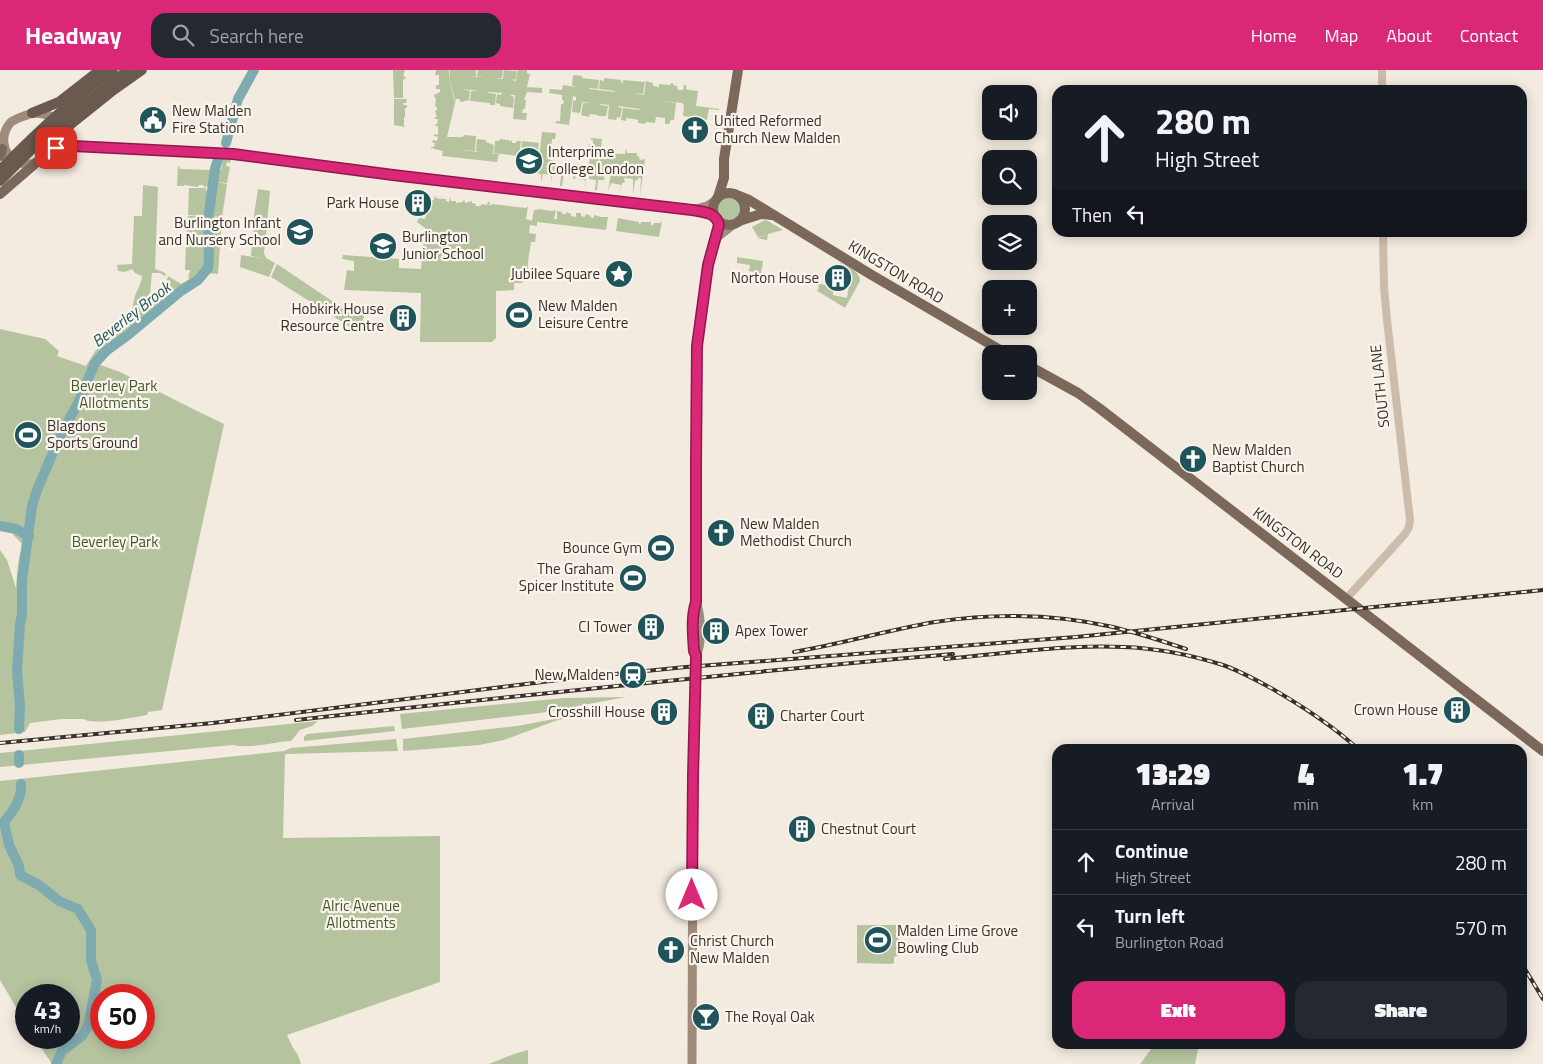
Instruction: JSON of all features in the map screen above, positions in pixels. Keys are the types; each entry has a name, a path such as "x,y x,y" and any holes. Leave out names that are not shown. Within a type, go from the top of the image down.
{"highway":[{"path":"32,113 59,102 100,70"},
{"path":"0,181 57,115 113,70"},
{"path":"0,170 128,70"},
{"path":"64,134 71,124 142,70"}],"main road":[{"path":"692,1064 693,785 696,655 699,650 700,615 696,602 697,346 708,265 719,225 713,211 724,178 723,168 738,70"},
{"path":"0,126 32,113 45,114 54,118 62,126 64,134 73,146"},
{"path":"11,122 2,133 1,149 18,162 27,164 37,162"},
{"path":"0,194 56,148 64,134"},
{"path":"56,148 73,146 233,154 407,177 692,210 709,213 726,224 737,223 761,214 772,215"},
{"path":"715,239 737,223 745,211 744,202 724,178"},
{"path":"692,210 702,208 726,193 736,194"},
{"name":"KINGSTON ROAD","path":"736,194 992,345"},
{"name":"KINGSTON ROAD","path":"1037,371 1092,403 1543,751"}],"street":[{"path":"1382,70 1382,85"},
{"name":"SOUTH LANE","path":"1346,599 1405,534 1410,520 1386,313 1383,237"}],"green space":[{"path":"393,70 405,70 403,76 406,78 403,80 403,98 394,98"},
{"path":"436,70 449,70 455,103 447,137 476,136 475,151 458,150 480,152 476,151 477,139 486,140 486,142 494,145 493,153 489,153 499,154 497,162 442,156 443,151 431,148 434,147 435,143 432,142 433,140 437,141 438,137 434,136 434,134 438,135 438,126 435,125 438,119 435,119 437,117 435,111 437,107 435,106 436,98 434,95 440,92 440,89 436,89 436,85 439,85 439,75 435,75"},
{"path":"450,70 476,70 476,76 468,76 485,77 477,76 478,70 503,70 502,78 494,78 503,79 504,70 517,71 516,79 512,80 516,81 518,70 527,70 527,73 530,74 527,87 542,88 542,93 527,92 524,100 526,100 525,109 523,109 522,113 527,113 526,120 513,119 515,95 510,95 514,97 513,108 500,106 500,104 496,103 497,94 501,95 502,93 488,92 496,94 495,105 490,105 490,103 470,101 471,91 479,91 461,89 470,91 469,100 460,102 460,99 456,99 456,103 450,81"},
{"path":"573,75 599,80 598,89 589,89 615,92 599,89 600,80 604,81 604,78 621,80 623,83 623,80 645,82 643,94 633,93 644,95 646,81 653,83 653,86 659,87 659,84 670,85 673,83 673,85 677,86 678,90 683,90 684,85 686,85 686,89 698,91 696,106 719,110 709,109 707,120 683,116 684,105 682,103 662,101 676,103 674,120 671,120 669,124 665,124 665,118 656,117 655,123 646,122 645,124 638,123 638,120 634,119 626,118 626,121 621,120 623,108 640,109 618,106 622,108 620,118 617,117 616,120 608,119 609,105 600,104 608,106 606,116 590,114 589,117 581,115 583,103 591,103 582,102 580,113 572,112 573,100 576,101 576,97 573,96 569,125 555,123 560,121 561,104 564,101 562,100 562,95 549,93 550,89 562,90 563,85 581,88 572,86"},
{"path":"394,99 407,99 406,103 403,103 407,105 403,124 405,127 394,125"},
{"path":"542,132 556,133 555,139 552,139 550,160 555,161 555,166 559,167 560,164 565,166 562,186 560,186 561,176 552,175 551,184 551,175 543,174 541,182 541,174 531,172 533,159 521,156 522,141 539,143 537,158 533,158 539,159"},
{"path":"591,138 602,139 598,167 605,168 604,180 598,180 597,190 595,190 596,180 589,179 589,175 586,175 585,189 585,180 579,179 580,176 576,175 575,179 573,179 575,164 589,165 589,144 593,144"},
{"path":"500,139 509,140 510,142 512,140 512,143 521,141 519,156 494,153 495,141"},
{"path":"626,148 627,153 637,153 640,160 645,159 646,152 640,196 641,178 638,178 637,181 635,180 633,195 633,179 624,178 625,183 622,183 620,193 621,185 611,183 608,191 612,168 599,166 601,153 625,154"},
{"path":"223,158 231,159 230,163 227,162 226,166 230,167 227,183 216,182 227,184 222,217 211,216 222,218 218,274 207,273 200,281 183,292 98,364 120,372 224,424 162,710 148,712 147,715 96,722 84,719 61,719 30,723 25,732 0,735 0,550 7,560 16,588 22,544 9,530 0,527 0,329 45,339 59,351 57,356 86,366 96,350 110,339 112,331 119,322 130,322 135,296 142,276 135,273 132,269 125,272 118,271 117,265 132,264 134,216 142,216 143,185 158,187 155,269 166,274 165,276 160,273 152,273 150,294 156,294 156,297 161,297 168,276 181,284 191,278 188,279 190,270 185,270 186,243 196,243 186,242 188,216 205,216 188,215 189,188 206,188 207,191 209,186 177,186 178,166 180,169 212,170 214,163 221,170"},
{"path":"258,189 270,191 267,223 253,222"},
{"path":"435,195 436,198 441,199 443,196 442,199 446,199 449,202 450,197 451,201 456,201 456,203 463,202 463,200 465,203 472,201 476,206 481,206 481,204 487,205 490,202 489,205 526,208 528,206 526,219 532,221 534,210 537,209 556,210 554,219 557,219 557,211 562,212 562,214 567,212 571,216 576,217 576,213 581,213 581,216 585,217 586,214 592,218 594,218 594,215 608,217 606,230 537,222 537,226 530,225 529,233 536,234 535,242 531,242 529,255 528,269 530,276 523,276 524,280 522,283 514,283 514,290 496,291 496,338 492,342 420,342 421,293 344,290 347,270 354,271 354,261 342,259 343,255 399,259 399,268 421,269 425,228 417,222 419,218 425,219 431,197 434,200"},
{"path":"729,197 737,201 741,209 737,217 729,221 721,217 717,209 721,201"},
{"path":"618,218 639,222 640,225 641,222 651,222 651,225 653,225 662,221 659,237 616,231"},
{"path":"765,220 783,230 768,234 767,240 757,238 767,235 758,237 752,227"},
{"path":"254,223 267,225 264,253 266,258 275,263 269,277 240,267 241,255 265,259 251,256"},
{"path":"737,257 763,261 760,279 753,278 754,272 749,271 750,265 737,263"},
{"path":"841,263 856,272 860,281 845,308 816,290 818,290 819,286 816,283 830,286 833,288 833,295 847,298 850,280 839,264"},
{"path":"277,264 338,305 335,311 339,306 356,316 350,311 365,313 360,329 356,328 355,330 271,277"},
{"path":"626,697 540,713 402,729 400,714 564,698"},
{"path":"586,713 555,721 504,740 479,745 403,751 403,739 517,726"},
{"path":"318,721 312,726 300,730 291,741 255,746 233,745 0,767 0,753"},
{"path":"394,726 395,731 304,741 304,737 307,734"},
{"name":"Alric Avenue Allotments","path":"396,739 398,751 285,754 283,838 440,836 440,982 287,1035 301,1064 52,1064 42,1049 80,1049 80,984 15,984 15,1005 0,980 0,781 284,751 291,748"},
{"name":"Malden Lime Grove Bowling Club","path":"857,925 899,925 899,955 894,957 894,963 857,963"},
{"path":"1151,1049 1198,1049 1195,1064 1140,1064"},
{"path":"528,1050 528,1064 489,1064 514,1054"}],"waterway":[{"name":"Beverley Brook","path":"226,143 238,99 254,70"},
{"name":"Beverley Brook","path":"19,729 20,705 17,671 22,614 22,580 32,506 37,490 60,436 78,403 95,363 106,351 181,291 198,280 208,268 208,220 218,159"},
{"path":"0,526 16,529 29,536"},
{"name":"Beverley Brook","path":"19,755 19,763"},
{"name":"Beverley Brook","path":"21,784 16,804 4,822 9,845 19,866 20,875 39,885 59,901 78,909 91,931 91,960 97,980 88,1026 82,1036 62,1051 56,1064"}],"railway":[{"path":"0,743 213,723 575,678 686,667 1076,637 1543,590"},
{"path":"794,652 935,622 1002,616 1069,619 1113,627 1186,649"},
{"path":"945,659 1056,648 1101,646 1161,650 1186,655 1229,667 1271,688 1316,716 1352,744"},
{"path":"296,720 624,685 953,654"},
{"path":"1527,972 1543,999"}],"place":[{"name":"New Malden Fire Station","path":"153,120"},
{"name":"United Reformed Church New Malden","path":"695,130"},
{"name":"Interprime College London","path":"529,161"},
{"name":"Park House","path":"418,203"},
{"name":"Burlington Infant and Nursery School","path":"300,232"},
{"name":"Burlington Junior School","path":"383,246"},
{"name":"Jubilee Square","path":"619,274"},
{"name":"Norton House","path":"838,278"},
{"name":"New Malden Leisure Centre","path":"519,315"},
{"name":"Hobkirk House Resource Centre","path":"403,318"},
{"name":"Blagdons Sports Ground","path":"28,435"},
{"name":"New Malden Baptist Church","path":"1193,459"},
{"name":"New Malden Methodist Church","path":"721,533"},
{"name":"Bounce Gym","path":"661,548"},
{"name":"The Graham Spicer Institute","path":"633,578"},
{"name":"CI Tower","path":"651,627"},
{"name":"Apex Tower","path":"716,631"},
{"name":"New Malden","path":"633,675"},
{"name":"Crown House","path":"1457,710"},
{"name":"Crosshill House","path":"664,712"},
{"name":"Charter Court","path":"761,716"},
{"name":"Chestnut Court","path":"802,829"},
{"name":"Malden Lime Grove Bowling Club","path":"878,940"},
{"name":"Christ Church New Malden","path":"671,950"},
{"name":"The Royal Oak","path":"706,1017"}],"route":[{"path":"56,148 73,146 233,154 692,210 709,213 716,218 719,225 708,265 697,346 696,602 693,610 693,636 696,658 692,895"}],"park label":[{"name":"Beverley Park Allotments","path":"114,394"},
{"name":"Beverley Park","path":"115,542"}]}
